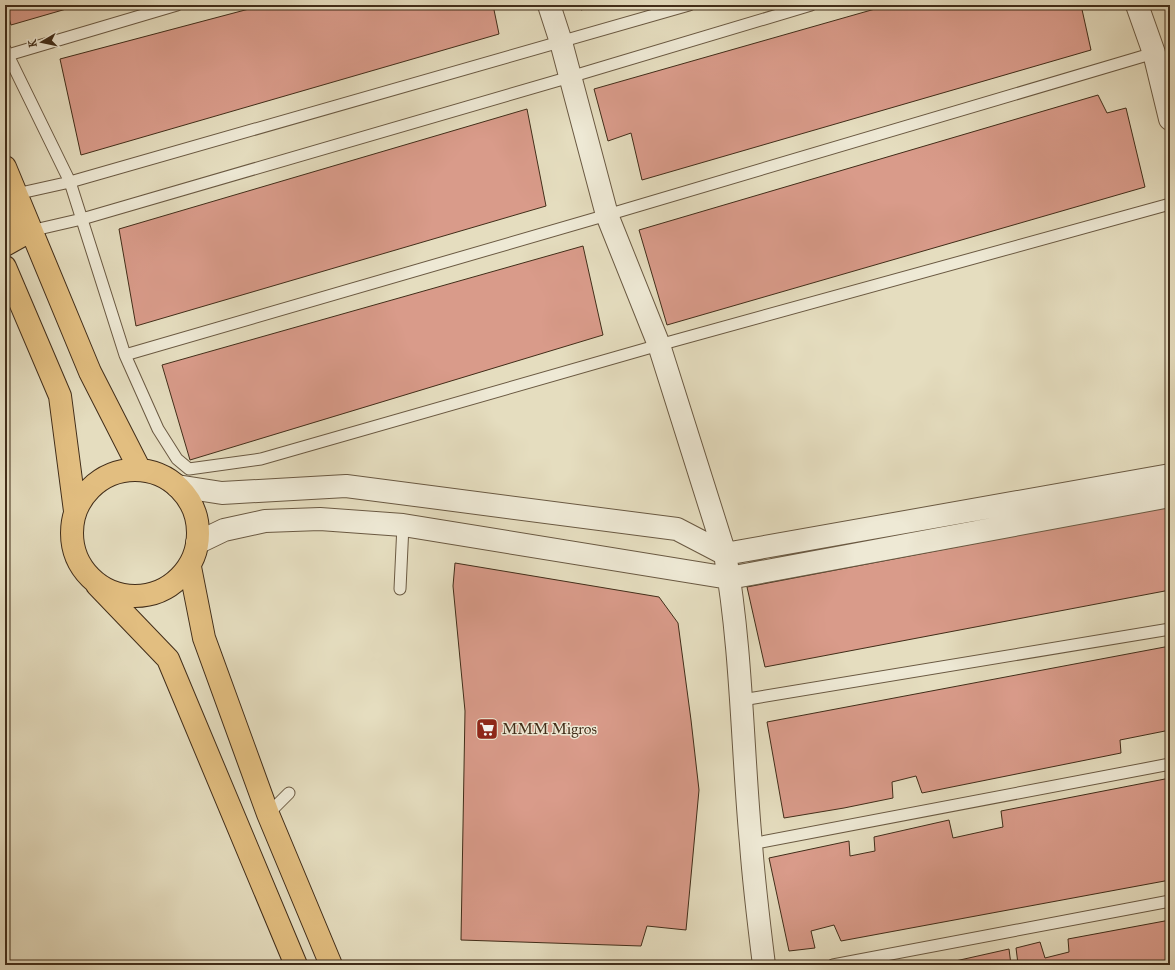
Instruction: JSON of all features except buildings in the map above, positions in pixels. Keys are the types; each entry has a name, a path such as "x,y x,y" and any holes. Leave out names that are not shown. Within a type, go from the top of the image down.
{"main road":[{"path":"5,167 30,232 90,372 140,470"},
{"path":"5,217 18,228 30,232"},
{"path":"5,245 30,232"},
{"path":"5,267 60,396 75,511 71,531 74,551 82,570 168,659 296,965"},
{"path":"75,511 86,493 101,479 120,472 140,470 160,475 177,486 190,503 197,522 197,544 190,567 177,581 159,592 138,597 117,595 97,585"},
{"path":"190,567 204,638 268,814 331,965"}],"street":[{"path":"549,5 561,42 608,215 658,345 725,554 742,700 751,844 764,965"},
{"path":"1137,5 1162,51 1170,120"},
{"path":"177,486 222,493 346,486 677,529 725,554 1170,475"},
{"path":"403,525 406,494"},
{"path":"197,544 224,530 265,521 320,519 403,525 729,578 1170,496"}],"lane":[{"path":"177,5 6,52 70,182 125,355 158,429 177,459 189,469 260,459 658,345 1170,204"},
{"path":"16,194 70,182 689,5"},
{"path":"30,232 82,219 570,77 811,5"},
{"path":"125,355 608,215 1162,51"},
{"path":"400,589 403,525"},
{"path":"742,700 1170,629"},
{"path":"751,844 1170,764"},
{"path":"268,814 289,793"},
{"path":"833,965 1170,901"}],"place":[{"name":"MMM Migros","path":"487,729"}]}
